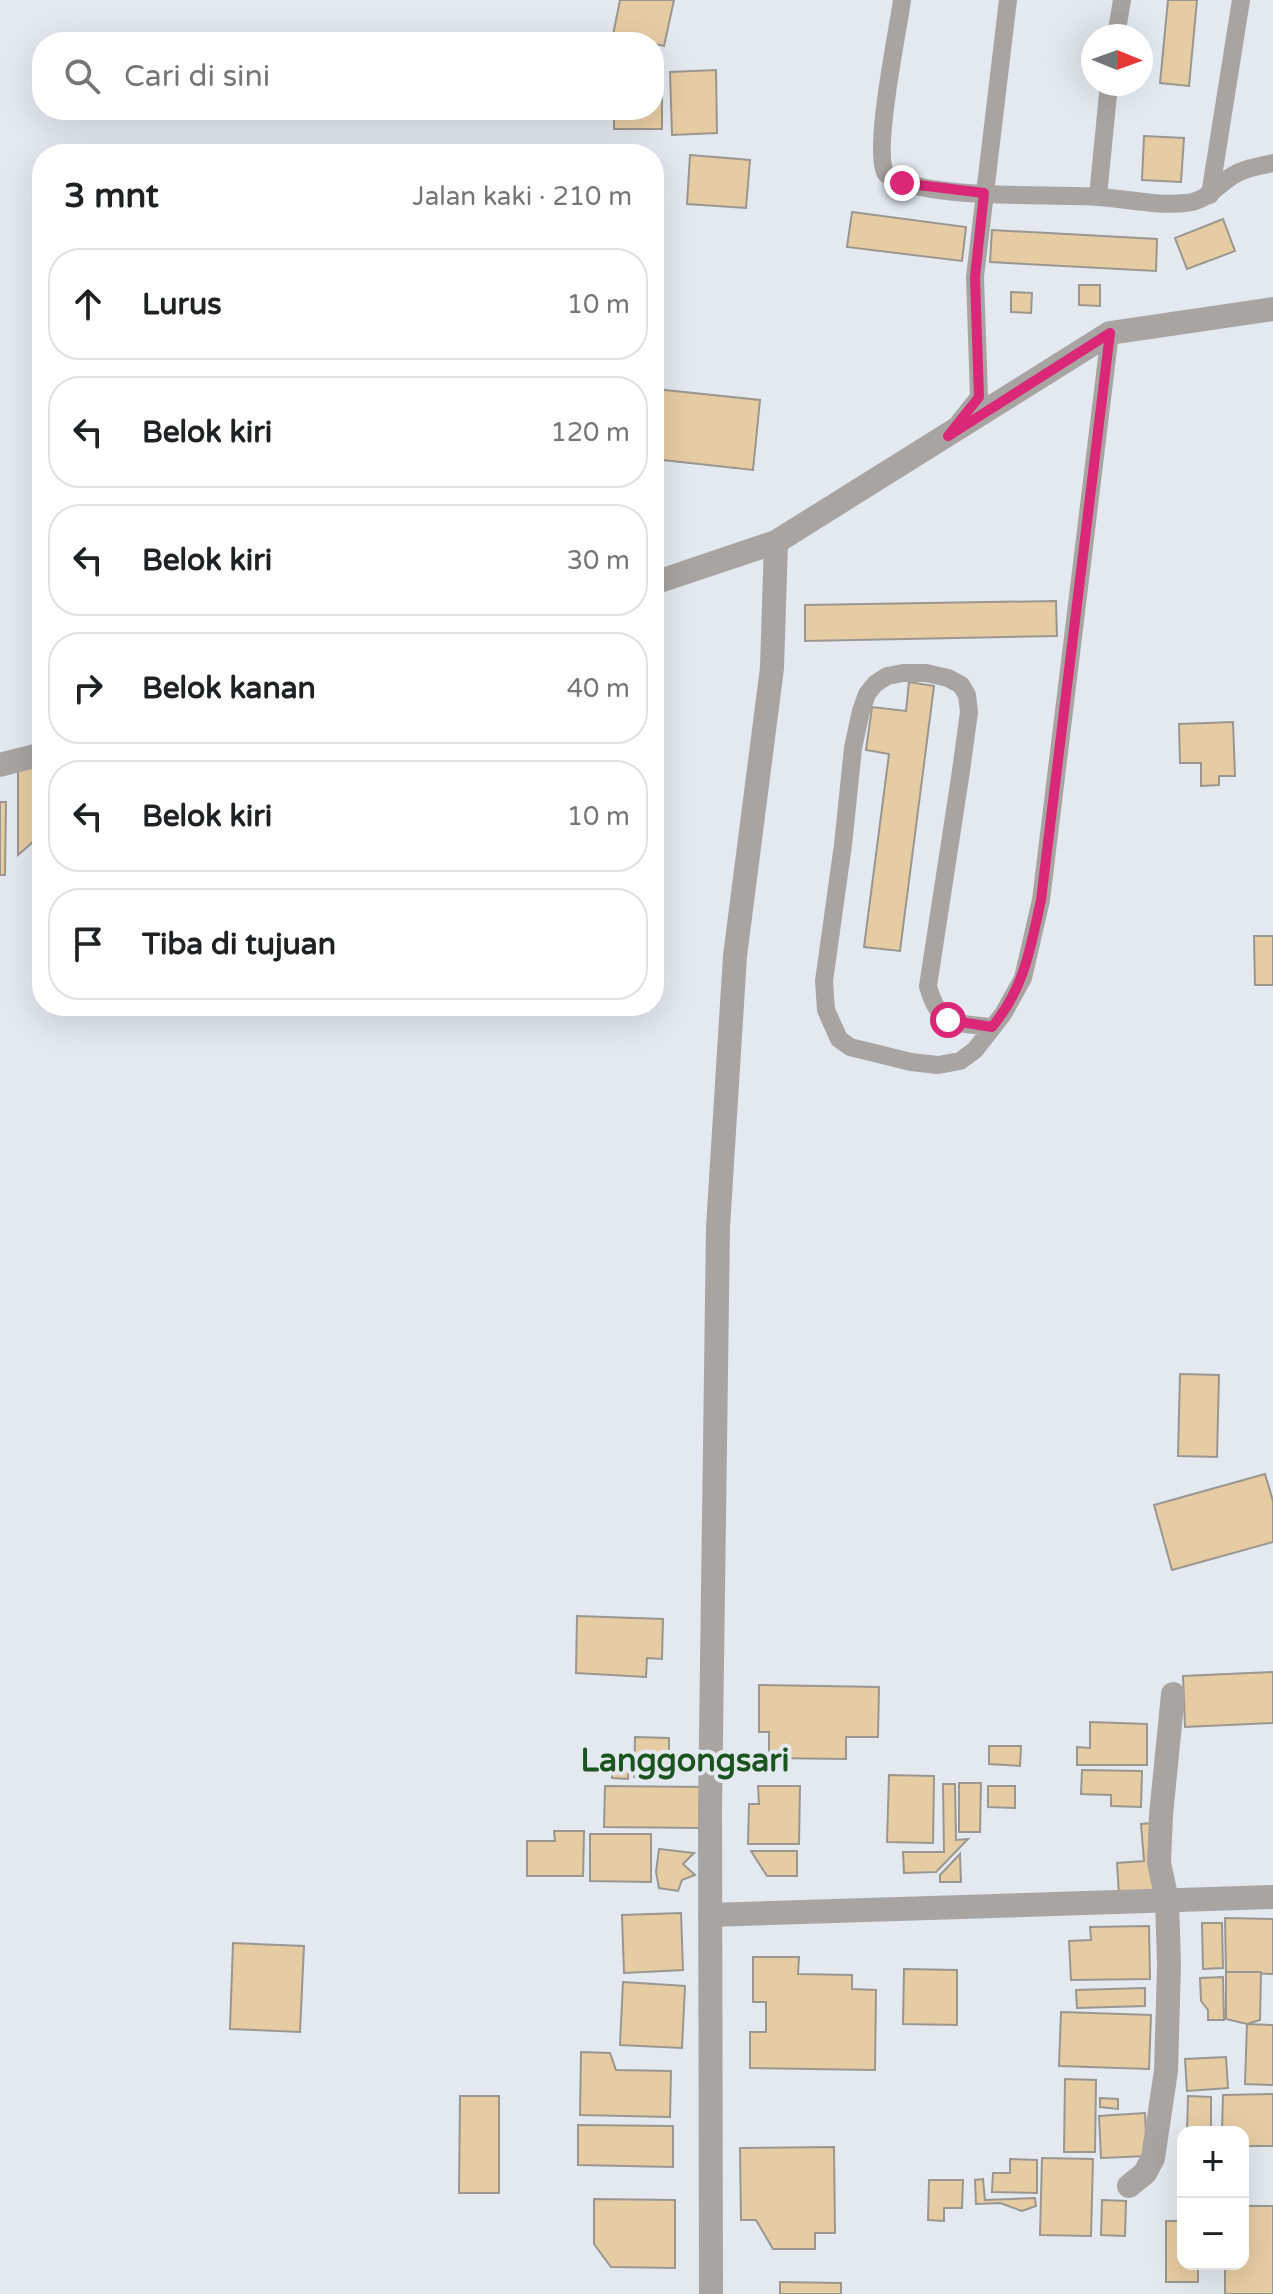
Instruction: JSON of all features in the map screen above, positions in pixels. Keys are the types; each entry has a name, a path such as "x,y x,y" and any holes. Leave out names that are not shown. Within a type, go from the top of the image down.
{"street":[{"path":"664,580 776,542 1110,333 1273,309"},
{"path":"711,2294 710,1915 718,1227 735,956 772,668 776,542"},
{"path":"0,765 32,757"},
{"path":"1129,2186 1145,2173 1153,2158 1166,2071 1167,1900 1159,1863 1173,1694"},
{"path":"710,1915 1273,1897"}],"lane":[{"path":"902,0 883,126 883,168 886,174 902,183 984,193 1098,196 1184,204 1210,195 1233,176 1273,163"},
{"path":"948,436 979,397 975,277 1008,0"},
{"path":"1118,24 1122,0"},
{"path":"1210,195 1241,0"},
{"path":"1098,196 1108,96"},
{"path":"992,1027 948,1020 937,1012 928,986 969,712 967,695 961,685 948,678 926,673 887,676 867,694 853,748 824,981 826,1010 839,1039 850,1047 911,1062 938,1065 960,1061 975,1050 1003,1014 1023,978 1041,900 1110,333"}],"building":[{"path":"620,0 674,0 664,46 664,32 614,32"},
{"path":"1168,0 1197,0 1189,86 1160,83"},
{"path":"716,70 717,133 672,135 670,72"},
{"path":"614,120 662,120 662,129 614,129"},
{"path":"1144,136 1184,138 1181,182 1142,180"},
{"path":"690,155 750,160 746,208 687,204"},
{"path":"852,212 966,227 962,261 847,247"},
{"path":"1223,219 1235,251 1187,269 1175,238"},
{"path":"992,230 1157,239 1156,271 990,262"},
{"path":"1079,285 1100,285 1100,306 1079,305"},
{"path":"1011,292 1032,293 1031,313 1011,312"},
{"path":"664,390 760,400 753,470 664,460"},
{"path":"1056,601 1057,636 805,641 805,605"},
{"path":"909,682 934,686 900,951 864,947 889,754 866,750 872,707 906,711"},
{"path":"1233,722 1235,776 1219,776 1219,785 1201,786 1201,763 1180,763 1179,724"},
{"path":"18,762 32,762 32,843 18,855"},
{"path":"0,802 6,802 5,875 0,875"},
{"path":"1254,936 1273,936 1273,985 1255,985"},
{"path":"1180,1374 1219,1375 1217,1457 1178,1456"},
{"path":"1265,1474 1273,1501 1273,1542 1172,1570 1154,1505"},
{"path":"577,1616 663,1619 662,1659 647,1658 646,1677 576,1673"},
{"path":"1273,1672 1273,1723 1185,1727 1183,1676"},
{"path":"759,1685 879,1687 878,1737 846,1737 846,1759 769,1758 769,1732 759,1732"},
{"path":"1090,1722 1147,1724 1147,1765 1077,1765 1077,1747 1090,1748"},
{"path":"635,1737 669,1738 669,1778 634,1777"},
{"path":"989,1746 1021,1746 1020,1766 989,1764"},
{"path":"629,1760 628,1779 612,1778 612,1767"},
{"path":"1082,1770 1142,1771 1141,1807 1111,1806 1111,1795 1081,1794"},
{"path":"889,1775 934,1776 933,1843 887,1842"},
{"path":"959,1783 981,1783 980,1832 959,1832"},
{"path":"943,1784 955,1784 956,1840 968,1839 936,1872 904,1873 903,1852 944,1852"},
{"path":"605,1786 704,1787 704,1828 604,1827"},
{"path":"758,1786 800,1786 799,1844 748,1844 749,1804 759,1804"},
{"path":"988,1786 1015,1786 1015,1808 988,1807"},
{"path":"1152,1823 1157,1892 1119,1895 1117,1863 1144,1861 1141,1824"},
{"path":"554,1831 584,1831 583,1876 527,1876 527,1841 555,1841"},
{"path":"590,1834 651,1834 651,1882 590,1881"},
{"path":"659,1849 694,1853 683,1864 695,1875 682,1880 678,1891 659,1888 656,1872"},
{"path":"751,1851 797,1851 797,1876 767,1876"},
{"path":"960,1854 961,1882 940,1882 940,1875"},
{"path":"681,1913 683,1970 624,1973 622,1915"},
{"path":"1225,1918 1273,1919 1273,1974 1226,1972"},
{"path":"1202,1923 1222,1923 1223,1968 1203,1969"},
{"path":"1149,1926 1150,1979 1071,1980 1069,1941 1091,1940 1090,1927"},
{"path":"233,1943 304,1946 300,2032 230,2029"},
{"path":"753,1957 799,1957 798,1974 852,1975 852,1989 876,1990 875,2070 750,2068 750,2032 766,2032 766,2002 753,2002"},
{"path":"904,1969 957,1970 957,2025 903,2024"},
{"path":"1226,1972 1261,1972 1260,2020 1247,2024 1226,2019"},
{"path":"1223,1977 1224,2020 1208,2020 1208,2010 1201,2001 1200,1978"},
{"path":"623,1982 685,1986 682,2048 620,2045"},
{"path":"1145,1988 1145,2006 1077,2008 1076,1990"},
{"path":"1061,2012 1151,2015 1149,2069 1059,2066"},
{"path":"1247,2024 1273,2025 1273,2085 1245,2084"},
{"path":"581,2052 610,2053 616,2070 671,2071 670,2117 580,2115"},
{"path":"1226,2057 1228,2088 1187,2091 1185,2059"},
{"path":"1065,2079 1096,2080 1095,2152 1064,2152"},
{"path":"1273,2094 1273,2146 1249,2146 1249,2126 1222,2126 1223,2095"},
{"path":"460,2096 499,2096 499,2193 459,2193"},
{"path":"1188,2096 1211,2097 1211,2126 1187,2126"},
{"path":"1100,2098 1118,2099 1118,2109 1100,2107"},
{"path":"1145,2113 1147,2156 1101,2158 1099,2116"},
{"path":"578,2125 673,2126 673,2167 578,2165"},
{"path":"834,2147 835,2233 815,2233 815,2249 773,2249 756,2220 741,2220 740,2148"},
{"path":"1042,2158 1093,2159 1091,2236 1040,2235"},
{"path":"1010,2159 1037,2160 1037,2193 992,2192 993,2173 1010,2173"},
{"path":"983,2179 985,2200 1035,2198 1036,2206 1022,2211 1000,2203 976,2204 975,2180"},
{"path":"929,2180 963,2180 962,2208 944,2208 944,2221 928,2220"},
{"path":"594,2199 675,2200 675,2268 611,2267 594,2244"},
{"path":"1102,2200 1126,2201 1125,2236 1101,2235"},
{"path":"1249,2206 1273,2206 1273,2294 1225,2294 1225,2270 1249,2270"},
{"path":"1166,2221 1177,2221 1177,2270 1198,2270 1198,2282 1166,2282"},
{"path":"780,2282 841,2283 841,2294 780,2294"}],"district":[{"name":"Langgongsari","path":"685,1761"}],"route":[{"path":"902,183 984,193 975,277 979,397 948,436 1110,333 1041,900 1023,978 992,1027 948,1020"}]}
